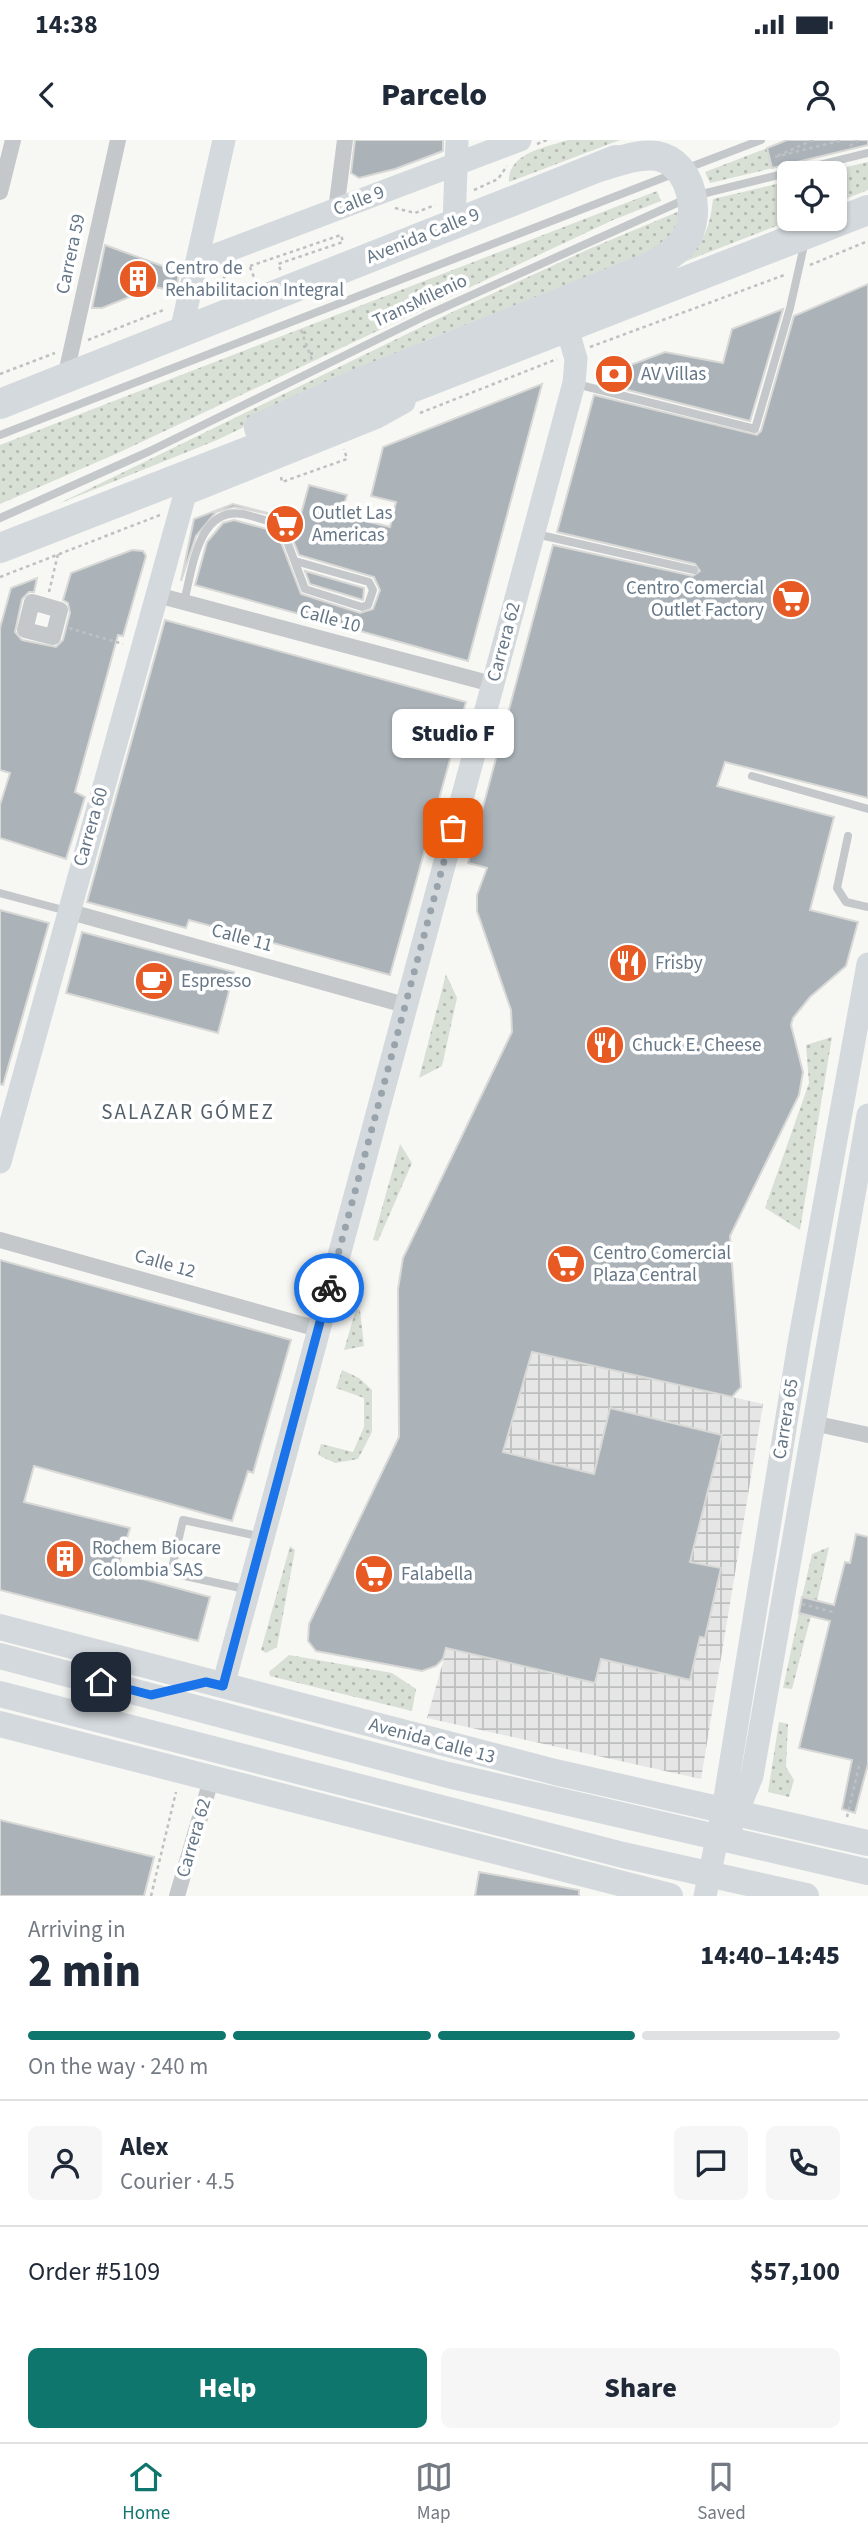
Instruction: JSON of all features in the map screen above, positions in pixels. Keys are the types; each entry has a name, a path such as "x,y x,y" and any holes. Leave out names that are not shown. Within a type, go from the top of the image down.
{"highway":[{"name":"Avenida Calle 9","path":"0,404 661,142"},
{"path":"95,511 263,426 343,390 664,259 684,242 690,232 693,218 686,184 674,163 655,156 598,167"},
{"path":"0,548 868,210"},
{"path":"95,511 185,494"}],"main road":[{"name":"Avenida Calle 13","path":"0,1627 555,1773 868,1843"},
{"name":"Avenida Calle 13","path":"0,1656 448,1775 868,1872"},
{"path":"151,1695 214,1684"},
{"path":"0,1694 707,1885 806,1896"},
{"path":"0,1724 176,1778 211,1780 670,1896"},
{"path":"135,1730 176,1778"}],"street":[{"path":"0,192 13,140"},
{"name":"Carrera 59","path":"65,378 118,140"},
{"path":"181,332 224,140"},
{"path":"336,209 345,140"},
{"path":"454,225 457,140"},
{"name":"Calle 9","path":"197,262 246,256 336,209 520,140"},
{"name":"Carrera 62","path":"214,1684 248,1590 574,383 576,359 567,328"},
{"path":"185,494 377,417 456,371"},
{"name":"Carrera 60","path":"0,1162 67,911 185,494"},
{"name":"Calle 10","path":"157,595 492,684"},
{"path":"32,603 46,606 60,610 53,637 25,630 32,603"},
{"name":"Calle 11","path":"67,911 405,1005"},
{"name":"Carrera 65","path":"707,1885 730,1812 799,1343 860,1057 868,964"},
{"name":"Carrera 65","path":"730,1812 752,1776 868,1115"},
{"name":"Calle 12","path":"0,1240 318,1329"},
{"path":"813,1423 868,1435"},
{"name":"Carrera 62","path":"177,1896 211,1780"}],"lane":[{"name":"TransMilenio","path":"0,518 149,451 425,316 686,184 761,140"},
{"name":"TransMilenio","path":"0,435 686,184 868,153"},
{"path":"574,383 755,429 799,270 806,234"},
{"path":"184,602 204,530 211,522 226,514 244,514 278,524 285,531 302,584 308,592 362,607 368,605 373,590 369,582 296,561"},
{"path":"533,534 694,570"},
{"path":"752,776 868,809"},
{"path":"848,836 836,888 846,902 868,907"},
{"path":"0,893 67,911"},
{"path":"248,1590 171,1573 183,1520 262,1538"}],"path":[{"path":"813,140 774,156 843,140"},
{"path":"850,146 858,140"},
{"path":"262,300 246,256 341,234 343,242 278,264 283,277"},
{"path":"603,341 799,270 868,241"},
{"path":"300,327 313,364"},
{"path":"339,439 343,451"},
{"path":"279,473 282,482 347,459"},
{"path":"0,577 163,514"},
{"path":"46,606 58,554"},
{"path":"56,624 141,649"},
{"path":"791,1602 832,1612"},
{"path":"846,1822 860,1762"},
{"path":"151,1896 176,1778"}],"shaded area":[{"path":"568,140 620,140 509,182 514,164 521,158"},
{"path":"767,148 773,168 710,183 705,172"},
{"path":"868,162 868,190 847,198 847,167"},
{"path":"777,184 777,226 671,267 690,253 702,239 709,222 713,199"},
{"path":"657,191 661,201 613,220 118,453 0,504 0,445"},
{"path":"682,210 670,245 424,341 217,440 58,504 448,314 589,249"},
{"path":"446,974 457,998 442,1066 419,1078"},
{"path":"832,1037 800,1230 765,1208 809,1083 806,1045"},
{"path":"400,1144 412,1163 378,1241 373,1240"},
{"path":"356,1309 360,1310 364,1346 344,1350"},
{"path":"532,1352 763,1404 701,1779 427,1718"},
{"path":"342,1370 359,1378 372,1390 372,1432 358,1459 335,1463 318,1455 321,1444 353,1452 364,1427 364,1398 336,1388"},
{"path":"290,1546 295,1550 277,1647 266,1653 261,1650"},
{"path":"829,1547 817,1601 802,1597 812,1554"},
{"path":"799,1613 811,1616 792,1689 783,1688"},
{"path":"289,1655 392,1673 416,1689 412,1711 270,1676 269,1672"},
{"path":"779,1722 788,1724 786,1767 794,1780 789,1797 768,1792"}],"building":[{"path":"355,140 443,140 443,151 395,169 359,178 351,173"},
{"path":"787,140 868,140 868,145 801,161 777,161 777,167 772,168 767,148"},
{"name":"Centro de Rehabilitacion Integral","path":"105,245 179,272 177,285 171,290 154,287 102,308 92,308"},
{"path":"868,284 868,798 725,762 717,786 834,817 810,910 858,922 846,966 810,997 793,1018 791,1025 803,1072 799,1095 730,1236 741,1387 732,1397 532,1352 503,1452 594,1474 610,1408 722,1435 690,1562 721,1568 705,1638 700,1637 690,1680 601,1659 595,1683 446,1648 443,1659 436,1666 422,1671 316,1651 308,1641 309,1624 399,1437 398,1289 403,1258 512,1032 511,1010 477,911 477,895 487,868 468,863 553,545 693,576 700,571 695,564 557,532 594,395 757,435 761,431 794,316"},
{"path":"783,309 750,421 608,385 612,372 665,352 723,363 732,329"},
{"name":"Outlet Las Americas","path":"542,384 468,661 195,585 207,542 223,523 234,520 277,532 301,594 360,613 373,609 380,590 374,577 299,555 286,523 265,513 234,507 216,512 196,536 181,581 194,519 233,504 299,521 309,485 347,495 341,515 390,527 396,502 371,496 383,447"},
{"path":"132,550 143,551 146,556 123,636 118,635 75,792 85,797 66,859 0,838 0,805 10,773 0,770 0,628 11,588 37,578 34,592 29,592 22,599 15,632 22,640 56,647 63,640 70,613 68,603 63,600 71,573"},
{"path":"305,571 364,588 363,600 310,584"},
{"path":"165,620 466,702 390,975 189,920 186,928 87,902"},
{"path":"0,910 49,923 3,1085 0,1084"},
{"path":"82,932 234,972 218,1033 66,993"},
{"path":"0,1260 291,1340 253,1473 248,1471 232,1521 34,1466 24,1502 130,1528 117,1572 210,1597 198,1641 0,1590"},
{"path":"856,1534 868,1537 868,1764 855,1813 842,1809 852,1760 799,1748 830,1621 799,1613 802,1597 834,1605 845,1562 850,1563"},
{"path":"0,1820 154,1857 144,1896 0,1896"},
{"path":"479,1872 579,1890 579,1896 475,1896"}],"way so far":[{"path":"329,1288 453,828"}],"place":[{"name":"Centro de Rehabilitacion Integral","path":"138,279"},
{"name":"AV Villas","path":"614,374"},
{"name":"Outlet Las Americas","path":"285,524"},
{"name":"Centro Comercial Outlet Factory","path":"791,599"},
{"name":"Studio F","path":"453,828"},
{"name":"Frisby","path":"628,963"},
{"name":"Espresso","path":"154,981"},
{"name":"Chuck E. Cheese","path":"605,1045"},
{"name":"Centro Comercial Plaza Central","path":"566,1264"},
{"name":"Rochem Biocare Colombia SAS","path":"65,1559"},
{"name":"Falabella","path":"374,1574"}],"district":[{"name":"SALAZAR GÓMEZ","path":"188,1112"}],"route":[{"path":"101,1682 151,1695 206,1682 223,1686 329,1288"}]}
